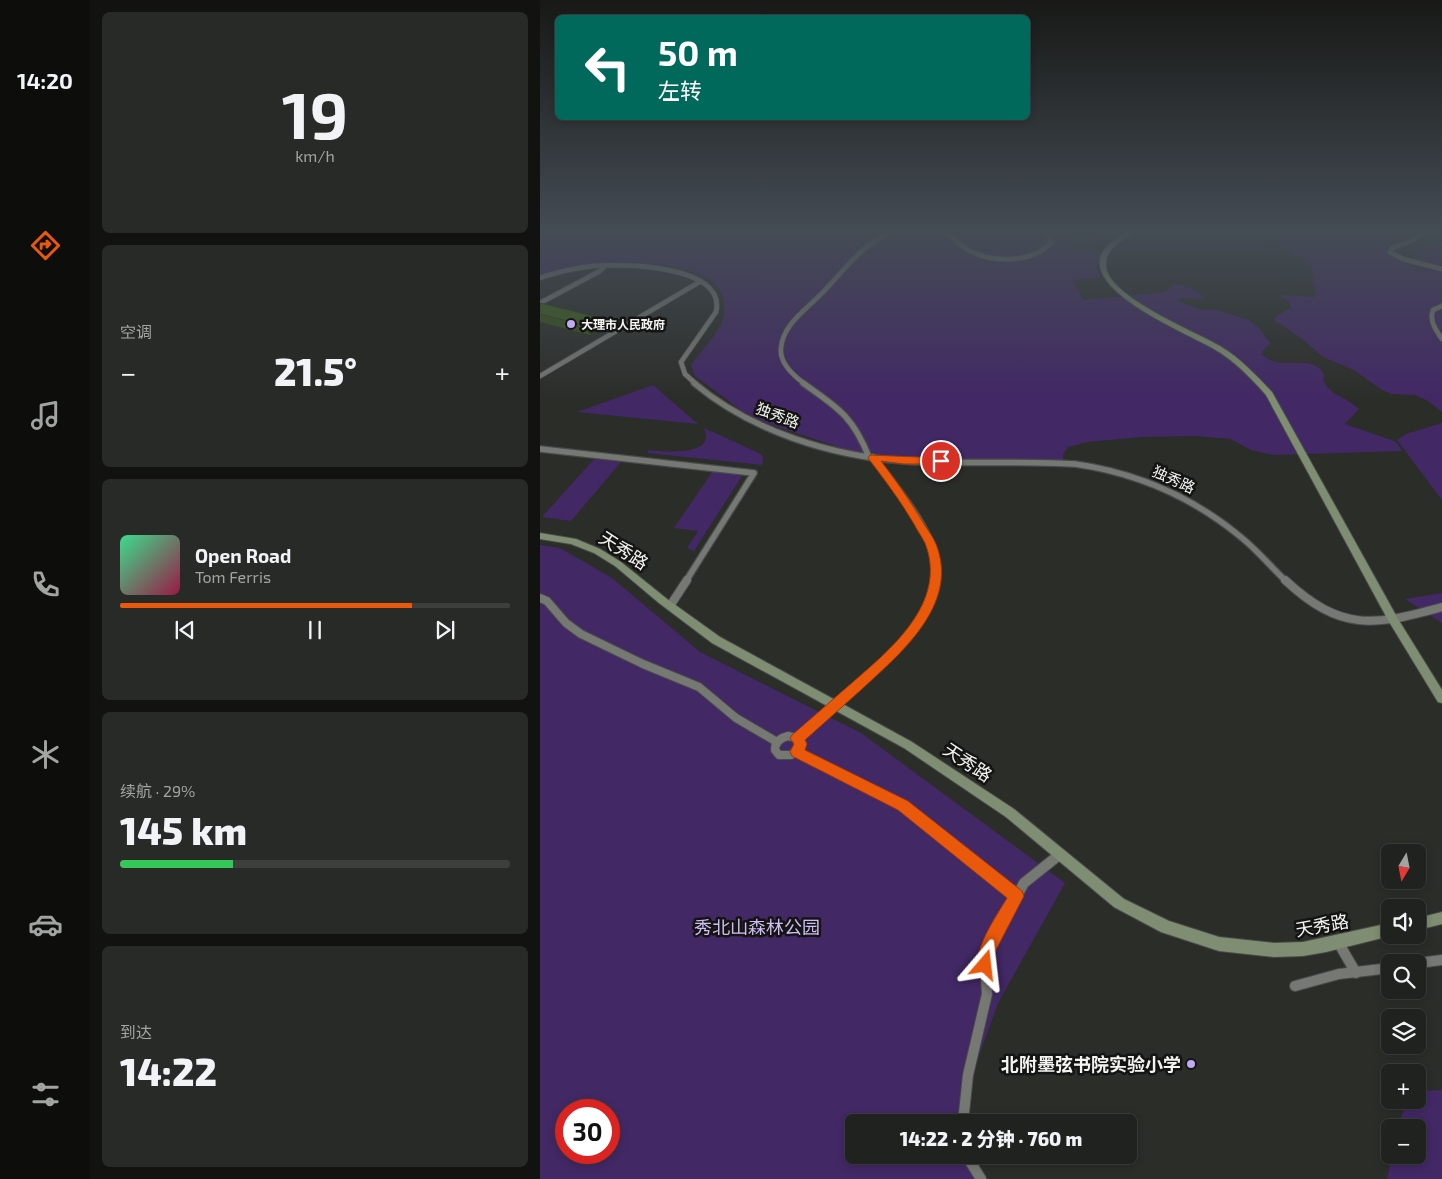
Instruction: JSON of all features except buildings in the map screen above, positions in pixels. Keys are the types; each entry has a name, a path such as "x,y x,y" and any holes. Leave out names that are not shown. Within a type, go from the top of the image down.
{"main road":[{"path":"1116,288 1128,299 1218,348 1255,378 1269,394 1393,620 1442,699"},
{"name":"天秀路","path":"540,536 573,541 597,550 618,564 716,640 908,745 967,783 1010,813 1119,903 1166,928 1220,944 1274,950 1303,949 1381,932"},
{"path":"1426,922 1442,918"}],"street":[{"path":"540,303 568,288"},
{"path":"540,376 689,288"},
{"name":"独秀路","path":"708,288 713,293 717,307 710,321 680,361 681,368 685,374 718,401 751,420 813,443 871,457 914,462 1058,463 1095,467 1128,475 1172,492 1212,515 1245,541 1295,591 1318,607 1337,616 1356,621 1376,622 1393,620 1442,607"},
{"path":"797,738 883,662 906,639 928,605 936,582 936,562 928,537 902,496 871,457 860,435 847,416 830,400 799,380 789,371 782,357 782,339 798,317 827,288"},
{"path":"1442,306 1433,310 1430,315 1433,326 1442,339"},
{"path":"540,449 754,472 670,606"},
{"path":"540,598 547,601 566,623 581,634 643,664 699,687 736,718 777,742"},
{"path":"786,736 797,738 800,744 797,752 789,756 779,755 774,750 777,742 786,736"},
{"path":"797,752 903,805 1016,896"},
{"path":"964,1114 968,1075 987,994 986,954 1024,883 1059,855"},
{"path":"1338,942 1356,974"},
{"path":"1426,962 1442,960"},
{"path":"1295,986 1339,974 1356,974 1381,970"},
{"path":"970,1164 976,1175 981,1179"}],"green space":[{"path":"719,288 1076,288 1083,300 1166,292 1169,288 1189,288 1195,290 1204,299 1182,298 1177,301 1201,310 1217,310 1249,320 1259,328 1270,343 1262,352 1262,355 1277,362 1310,364 1321,369 1326,386 1359,409 1345,424 1396,442 1402,451 1273,455 1251,450 1230,439 1197,436 1142,437 1087,442 1068,447 1063,455 1063,464 922,465 865,456 769,424 742,411 695,376 691,365 718,329 724,314"},
{"path":"1315,288 1442,288 1442,412 1428,401 1415,395 1392,394 1382,390 1354,370 1323,357 1301,338 1274,320 1275,317 1291,308 1290,302 1279,295 1316,297"},
{"path":"653,385 698,424 577,412"},
{"path":"1442,423 1442,500 1397,440 1406,434"},
{"path":"704,428 761,454 763,458 762,465 647,453 649,450 676,452 696,448 703,444 706,437"},
{"path":"594,459 621,462 571,521 542,517"},
{"path":"713,471 740,473 742,476 694,551 687,548 698,531 674,528"},
{"name":"秀北山森林公园","path":"540,545 560,548 612,578 700,652 861,733 1065,883 998,1003 958,1114 845,1114 845,1164 970,1164 988,1179 540,1179"},
{"path":"1442,593 1442,623 1405,599"},
{"path":"1442,1090 1442,1179 1387,1179 1390,1164 1426,1164 1426,1119 1400,1119 1404,1109 1426,1109 1426,1091"}],"place":[{"name":"大理市人民政府","path":"571,324"},
{"name":"北附墨弦书院实验小学","path":"1191,1064"}],"route":[{"path":"941,461 904,461 873,458 902,496 930,543 935,556 936,575 934,588 922,617 906,639 883,662 797,738 800,747 797,752 903,805 1016,896 988,948 985,965"}]}
